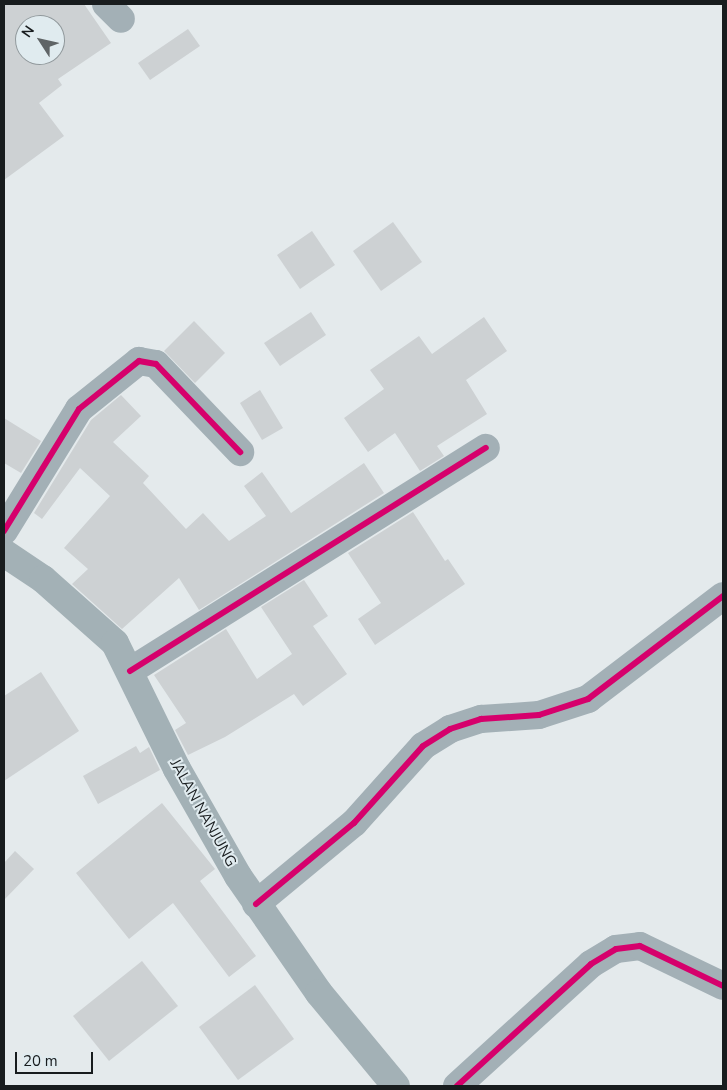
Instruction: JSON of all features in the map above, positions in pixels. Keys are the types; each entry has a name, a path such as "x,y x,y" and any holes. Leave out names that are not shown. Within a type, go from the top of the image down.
{"main road":[{"name":"JALAN NANJUNG","path":"4,553 43,578 116,643 177,769 256,904 319,992 396,1086"}],"street":[{"path":"4,531 79,409 139,361 156,364 240,452"},
{"path":"130,671 486,448"},
{"path":"256,904 354,823 423,746 450,730 481,719 540,715 588,699 723,596"},
{"path":"457,1086 591,964 616,950 640,946 723,986"}],"building":[{"path":"4,4 84,4 111,43 58,79 62,85 39,103 64,136 4,180"},
{"path":"188,29 200,46 150,80 138,63"},
{"path":"393,222 422,262 381,291 353,251"},
{"path":"312,231 335,265 300,289 277,255"},
{"path":"311,312 326,335 280,366 264,343"},
{"path":"484,317 507,351 466,380 487,414 437,446 444,456 420,471 395,433 368,452 344,418 384,389 370,370 419,336 432,354"},
{"path":"194,321 225,353 195,383 164,351"},
{"path":"260,390 283,428 262,440 240,403"},
{"path":"121,395 141,416 113,442 149,476 143,483 186,529 203,513 229,541 266,516 244,486 262,472 291,513 364,463 384,493 199,610 179,578 122,629 72,584 88,569 64,548 110,496 80,468 42,519 34,513 91,420"},
{"path":"4,418 41,441 21,473 4,463"},
{"path":"413,512 445,561 448,559 465,584 375,645 358,619 381,603 348,553"},
{"path":"304,580 328,616 313,626 347,674 303,706 294,694 225,737 188,755 175,730 186,723 154,675 226,629 257,679 292,654 261,607"},
{"path":"41,672 79,731 4,781 4,696"},
{"path":"136,746 140,753 149,747 160,770 98,804 83,776"},
{"path":"162,803 215,869 200,881 256,956 229,977 173,903 129,939 76,873"},
{"path":"15,851 34,869 4,900 4,863"},
{"path":"142,961 178,1006 109,1061 73,1016"},
{"path":"255,985 294,1039 238,1080 199,1027"}],"cycle path":[{"path":"4,531 79,409 139,361 156,364 240,452"},
{"path":"130,671 486,448"},
{"path":"256,904 354,823 423,746 450,729 481,719 539,715 588,699 723,596"},
{"path":"457,1086 591,964 616,949 640,946 723,986"}]}
